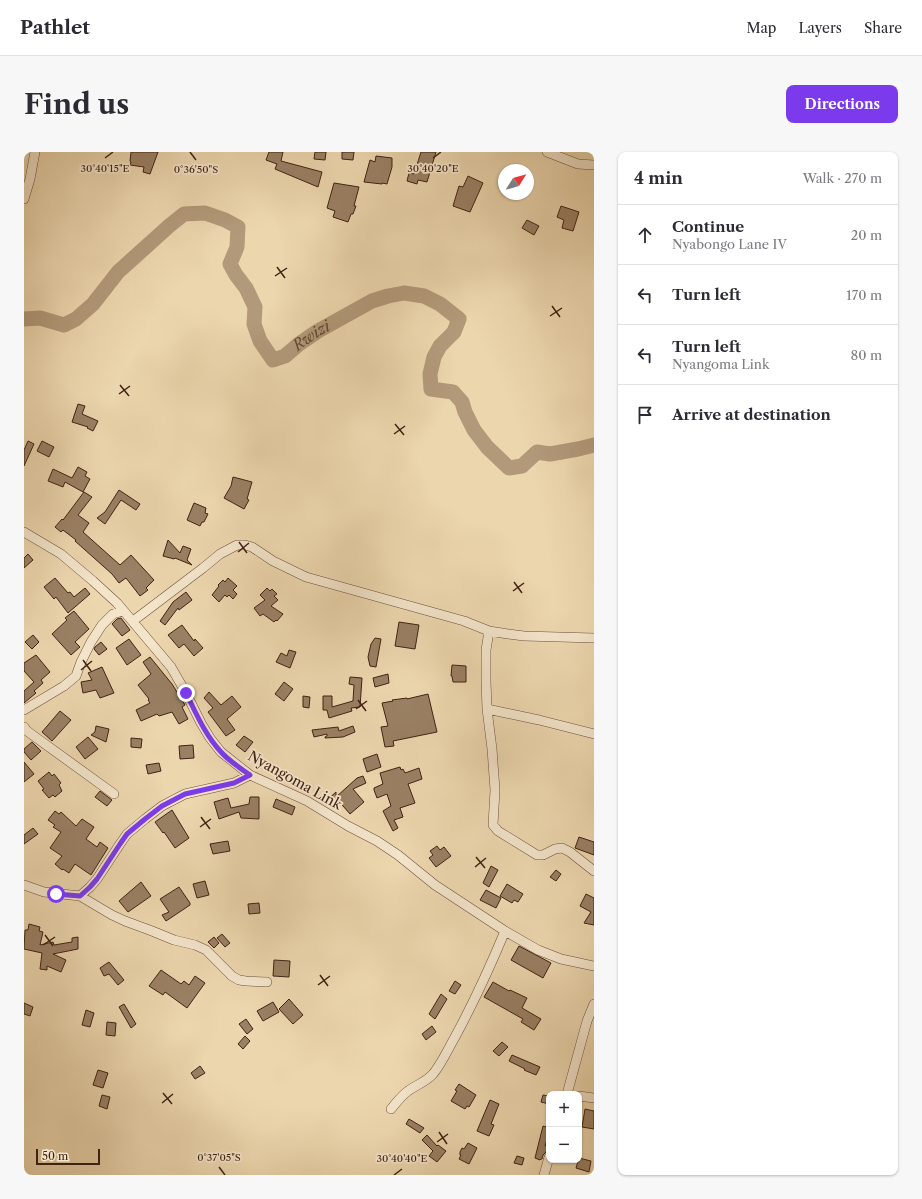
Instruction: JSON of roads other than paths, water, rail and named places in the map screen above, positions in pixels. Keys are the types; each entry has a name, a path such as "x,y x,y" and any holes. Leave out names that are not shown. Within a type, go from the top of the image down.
{"street":[{"path":"24,199 30,179 35,152"},
{"path":"547,152 578,164 594,165"},
{"name":"Nyangoma Link","path":"24,532 61,554 117,603 171,666 210,738 221,752 250,775 307,801 348,826 377,841 398,855 435,885 505,931 538,950 561,960 594,966"},
{"path":"133,621 220,554 237,545 245,544 273,561 306,577 464,621 489,631 524,636 594,638"},
{"path":"24,710 64,686 76,676 91,642 102,625 112,614 123,611"},
{"path":"489,631 486,650 487,709 495,783 492,818 494,828 537,855 543,855 562,848 570,852 594,871"},
{"path":"487,709 594,734"},
{"path":"24,727 27,731 114,794"},
{"path":"80,896 97,879 127,834 162,806 185,794 234,783 250,775"},
{"path":"24,884 44,892 80,896 125,921 174,940 195,945 206,950 232,976 239,980 267,982"},
{"path":"391,1109 408,1091 434,1074 468,1013 505,931"},
{"path":"568,1091 587,1021 594,1004"},
{"path":"582,1096 594,1098"},
{"path":"544,1175 547,1163"}],"waterway":[{"name":"Rwizi","path":"24,319 40,318 64,325 76,319 93,304 118,272 169,226 184,214 205,213 225,220 238,227 237,247 230,264 246,288 255,307 254,324 260,341 273,360 285,356 318,331 372,301 404,293 424,296 440,304 459,319 454,332 440,346 434,357 430,374 431,389 453,392 462,402 474,430 487,447 509,468 522,466 537,452 550,454 594,445"}]}
